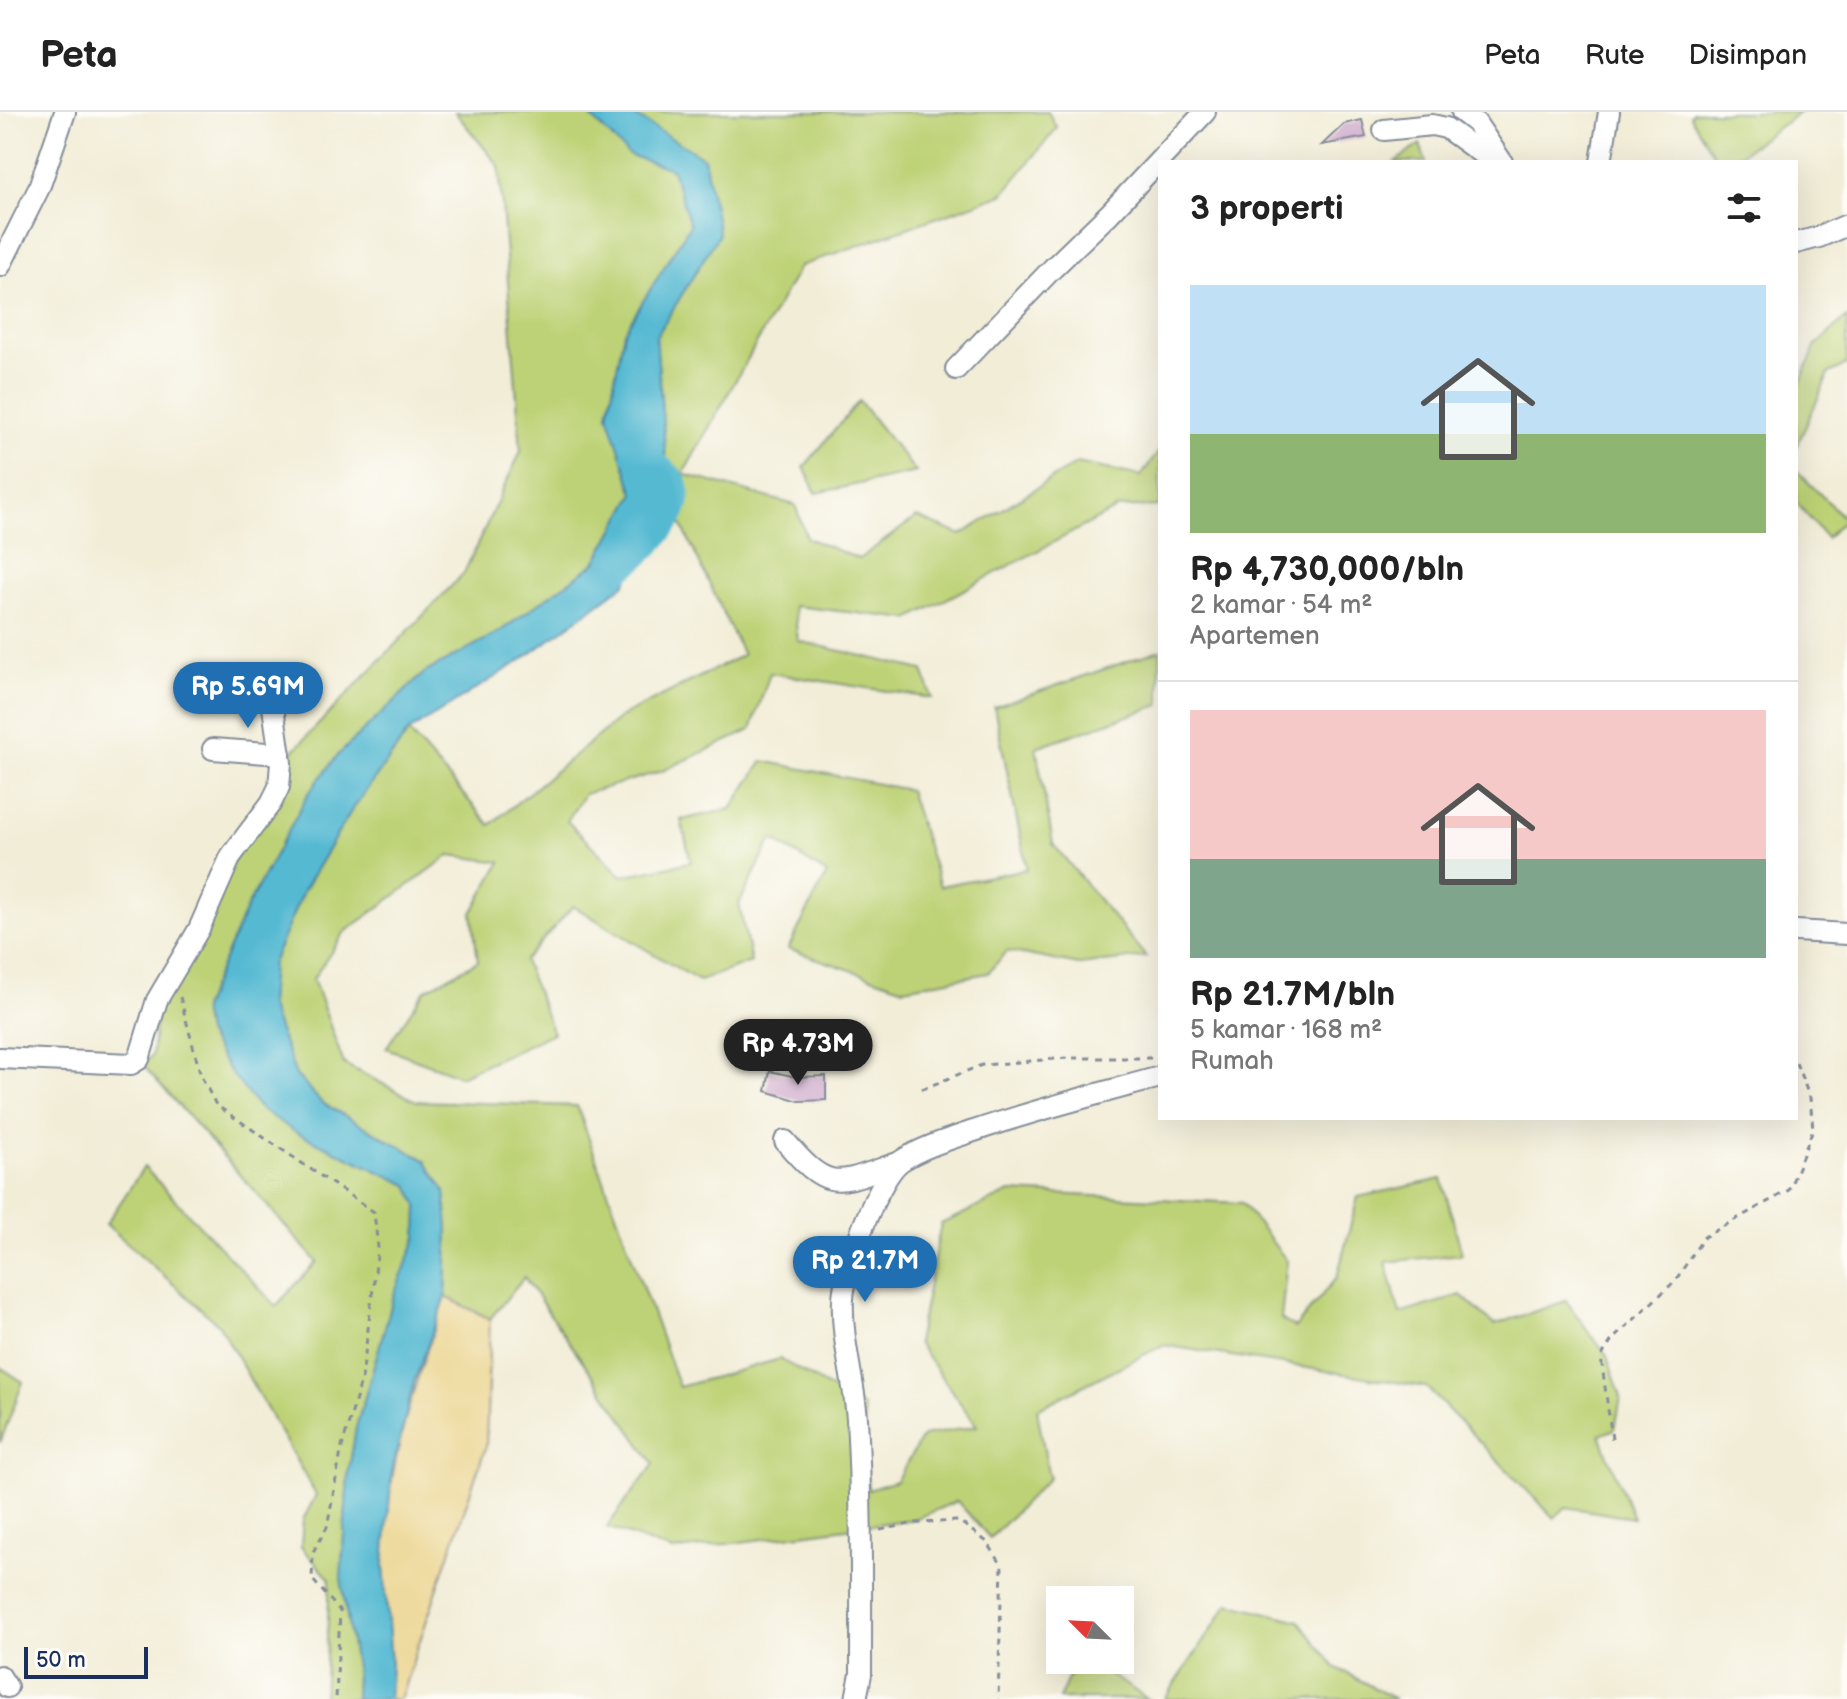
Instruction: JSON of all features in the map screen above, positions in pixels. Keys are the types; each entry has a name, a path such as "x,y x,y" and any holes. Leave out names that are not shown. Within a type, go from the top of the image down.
{"street":[{"path":"0,266 39,188 65,112"},
{"path":"1160,160 1205,112"},
{"path":"1462,112 1476,123 1501,160"},
{"path":"1601,160 1609,112"},
{"path":"1384,130 1432,125 1446,128 1478,151 1498,160"},
{"path":"956,369 1158,162"},
{"path":"1798,242 1847,225"},
{"path":"0,1058 136,1063 153,1009 199,929 231,856 275,796 282,771 270,686"},
{"path":"213,749 280,754"},
{"path":"1798,931 1847,934"},
{"path":"785,1141 801,1161 826,1180 845,1181 1023,1114 1158,1078"},
{"path":"856,1699 861,1674 861,1534 856,1415 843,1322 843,1297 849,1267 862,1230 881,1188 898,1163"}],"path":[{"path":"173,972 201,1076 216,1105 374,1212 378,1248 362,1378 342,1447 327,1527 313,1552 312,1579 340,1611 336,1699"},
{"path":"922,1089 982,1065 1066,1058 1158,1058"},
{"path":"1612,1439 1601,1357 1612,1340 1675,1281 1704,1237 1789,1190 1813,1129 1810,1098 1798,1068"},
{"path":"861,1534 915,1523 959,1521 987,1542 1002,1565 998,1699"}],"green space":[{"path":"455,112 586,112 629,154 672,169 690,225 624,332 608,414 634,494 595,563 499,632 424,673 338,755 308,794 248,905 202,1009 206,1034 230,1072 297,1133 408,1185 418,1206 417,1237 395,1292 356,1428 348,1475 341,1578 356,1673 355,1699 324,1699 330,1579 301,1547 303,1520 316,1495 219,1325 106,1224 144,1167 276,1306 317,1262 142,1064 152,1056 157,1008 286,758 464,573 521,451 499,166"},
{"path":"629,112 1048,112 1057,128 1003,194 800,266 683,474 795,505 807,538 859,559 917,517 961,535 1077,463 1141,476 1158,453 1158,506 1118,508 909,619 794,606 798,641 923,670 932,698 770,673 751,730 662,771 584,794 567,821 622,876 691,862 681,820 731,809 763,761 909,790 940,886 1027,869 994,707 1158,651 1158,706 1036,747 1053,844 1146,957 1079,965 1007,951 988,973 904,988 788,949 827,874 772,839 739,904 751,962 699,981 573,906 524,961 553,1033 460,1076 386,1048 425,990 478,961 472,913 501,862 450,855 344,933 313,979 344,1064 416,1101 577,1106 679,1387 780,1359 863,1407 868,1490 896,1481 923,1436 977,1426 917,1343 941,1224 1010,1192 1242,1203 1287,1261 1281,1319 1295,1328 1337,1277 1358,1197 1442,1179 1462,1254 1386,1262 1400,1314 1461,1295 1494,1325 1566,1301 1607,1356 1621,1397 1615,1429 1600,1435 1633,1518 1566,1507 1554,1518 1426,1387 1163,1345 1037,1409 1049,1478 990,1538 957,1501 915,1519 672,1551 607,1527 654,1464 524,1277 490,1319 446,1297 448,1230 445,1191 425,1160 322,1103 296,1075 269,1005 272,963 303,891 350,813 409,732 490,825 622,716 743,655 669,498 656,337 719,234 704,159"},
{"path":"1692,112 1800,112 1732,160 1717,160 1690,116"},
{"path":"1420,144 1425,160 1398,160"},
{"path":"1847,317 1847,365 1829,373 1798,443 1798,388 1816,345"},
{"path":"859,401 916,472 816,493 804,467"},
{"path":"1798,472 1845,519 1826,538 1798,504"},
{"path":"0,1367 23,1382 0,1443"},
{"path":"1229,1603 1299,1621 1335,1667 1395,1699 1165,1699"},
{"path":"1070,1674 1108,1674 1148,1699 1059,1699"}],"sand":[{"path":"446,1297 490,1319 486,1446 400,1699 389,1699 384,1564 390,1495 403,1428"}],"water":[{"path":"586,112 629,112 704,158 719,234 656,337 669,498 625,584 522,660 408,732 350,813 303,891 272,963 269,1005 296,1075 322,1103 425,1160 445,1191 448,1230 446,1297 414,1382 392,1472 384,1564 391,1664 389,1699 355,1699 356,1673 341,1578 348,1475 356,1428 395,1292 417,1237 418,1206 408,1185 297,1133 259,1108 230,1072 206,1033 202,1009 248,905 308,794 338,755 424,673 499,632 595,563 634,494 608,414 624,332 690,225 672,169 629,155"}],"building":[{"path":"1362,120 1366,137 1322,145 1344,124"},
{"path":"770,1071 796,1077 826,1076 826,1100 799,1101 766,1091"}],"waterway":[{"path":"618,568 649,541 674,504 675,492 671,481 636,453"}]}
